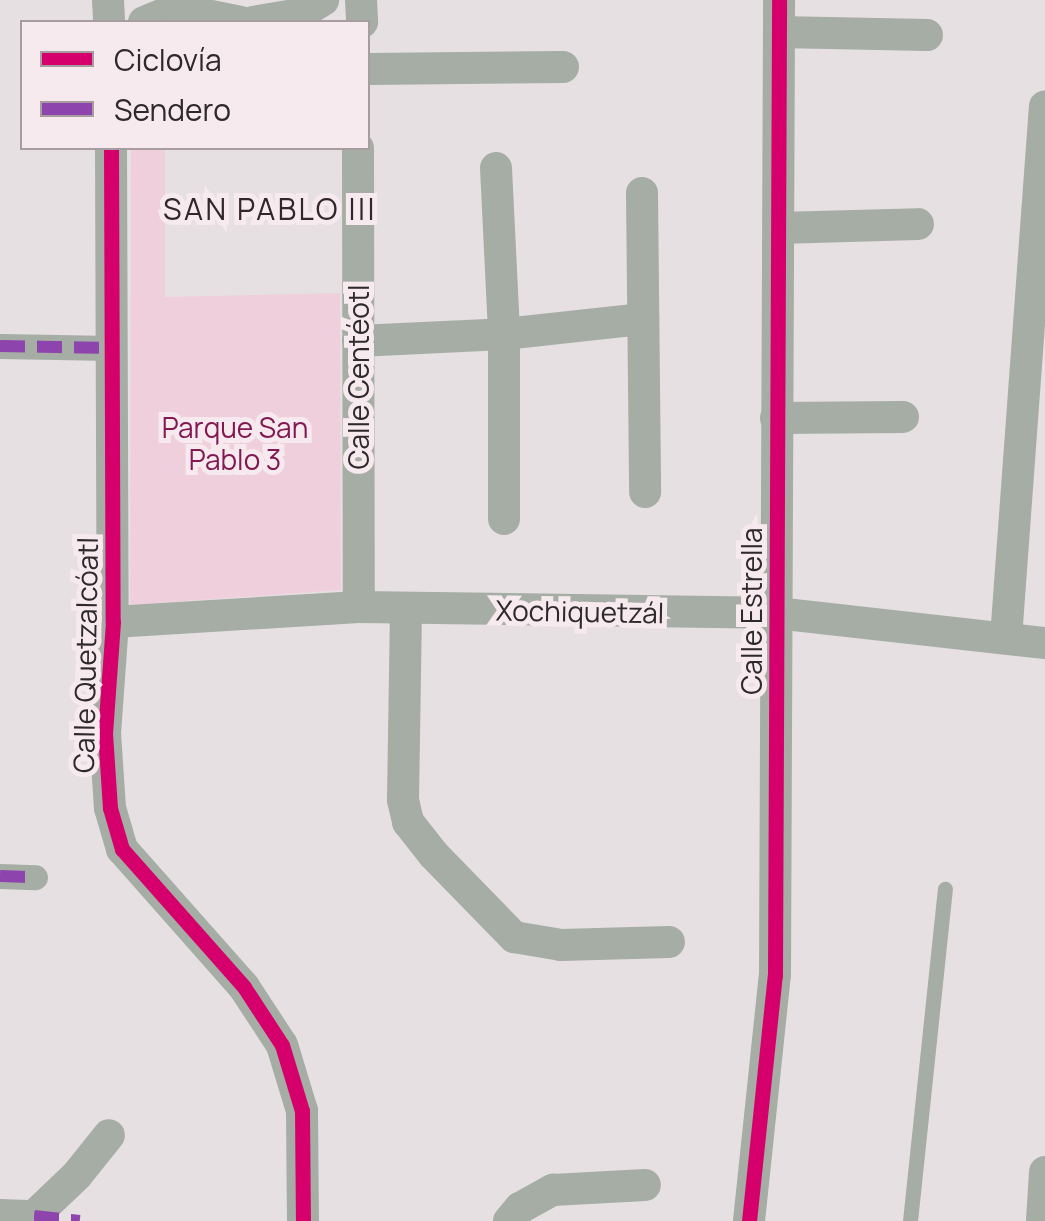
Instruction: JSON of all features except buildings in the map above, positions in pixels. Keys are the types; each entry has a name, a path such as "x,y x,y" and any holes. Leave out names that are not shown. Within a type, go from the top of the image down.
{"street":[{"path":"220,0 241,20"},
{"path":"266,20 300,14 323,0"},
{"path":"150,20 177,10 232,20"},
{"path":"779,16 927,35"},
{"name":"Calle Estrella","path":"750,1221 774,975 779,16"},
{"path":"370,69 563,67"},
{"path":"1006,638 1045,106"},
{"name":"Calle Quetzalcóatl","path":"111,150 113,622 104,733 110,808 122,849 244,987 282,1045 302,1111 303,1221"},
{"name":"Calle Centéotl","path":"357,150 359,606"},
{"path":"496,168 504,334 504,519"},
{"path":"642,193 645,492"},
{"path":"779,228 918,224"},
{"path":"358,341 504,334 643,319"},
{"path":"0,346 112,348"},
{"path":"776,418 903,418"},
{"name":"Xochiquetzál","path":"113,622 359,606 776,613 1045,643"},
{"path":"406,609 402,800 408,822 425,844 514,937 561,944 668,942"},
{"path":"0,876 36,877"},
{"path":"0,1214 34,1216 77,1175 110,1135"},
{"path":"1042,1221 1045,1172"},
{"path":"508,1221 520,1208 553,1190 645,1184"}],"lane":[{"path":"910,1221 946,889"}],"green space":[{"name":"Parque San Pablo 3","path":"131,150 165,150 165,297 340,293 341,590 130,605"}],"marked path":[{"path":"0,346 112,348"},
{"path":"0,876 35,877"},
{"path":"34,1216 80,1221"}],"cycle path":[{"path":"749,1221 775,975 779,0"},
{"path":"111,150 113,622 105,733 110,808 122,849 244,987 282,1045 302,1111 303,1221"}],"district":[{"name":"SAN PABLO III","path":"270,209"}]}
